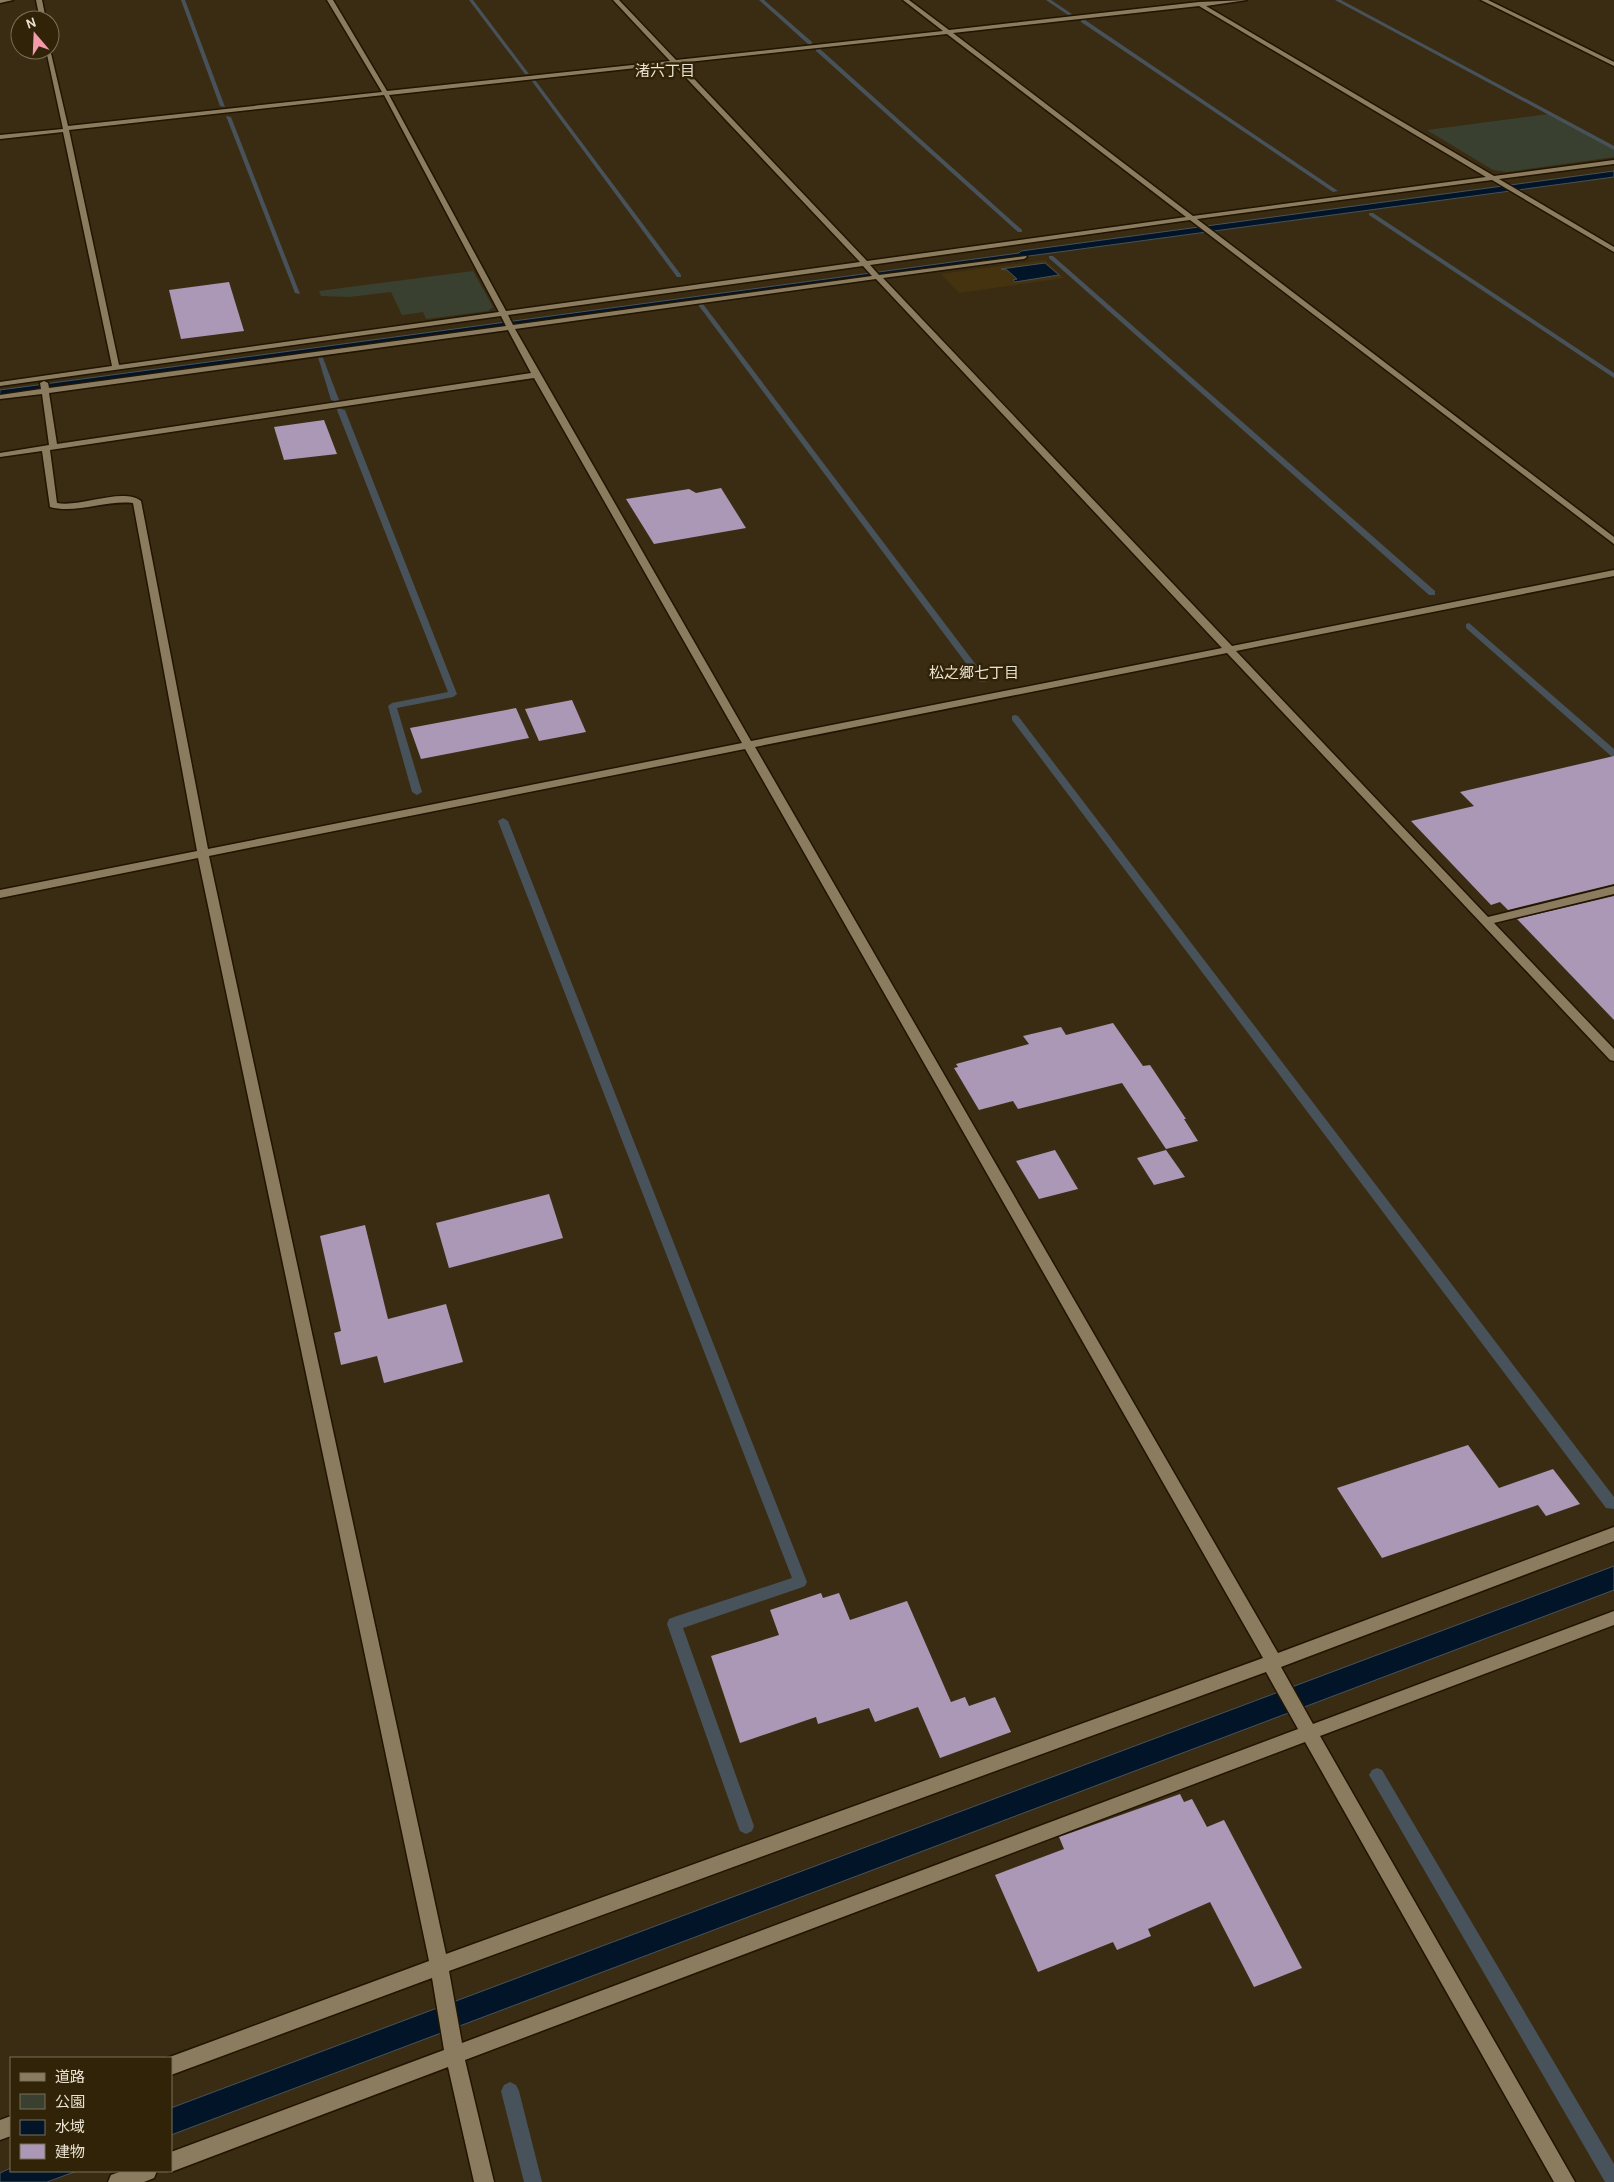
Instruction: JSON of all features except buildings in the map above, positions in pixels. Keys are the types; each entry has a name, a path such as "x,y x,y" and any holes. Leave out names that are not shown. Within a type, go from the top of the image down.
{"street":[{"path":"0,1 10,0"},
{"path":"330,0 386,94 536,375 1272,1663 1308,1733 1565,2182"},
{"path":"616,0 1614,1057"},
{"path":"906,0 1614,541"},
{"path":"1193,0 1614,250"},
{"path":"0,137 1244,0"},
{"path":"1484,0 1614,64"},
{"path":"51,60 116,368"},
{"path":"0,397 44,384 116,368 1192,218 1614,162"},
{"path":"0,384 44,384 510,328 1024,257"},
{"path":"0,455 536,375"},
{"path":"44,384 53,505 60,508 120,499 137,502 203,854 440,1966 454,2054 484,2182"},
{"path":"0,894 1614,572"},
{"path":"1486,921 1614,890"},
{"path":"172,2066 1272,1663 1614,1534"},
{"path":"172,2162 1614,1618"},
{"path":"118,2182 144,2172"}],"shaded area":[{"path":"1045,260 1064,278 959,293 941,274"}],"green space":[{"path":"1549,114 1614,149 1614,157 1507,172 1493,170 1427,130"},
{"path":"473,271 493,307 488,311 426,319 423,312 402,315 391,292 349,297 321,296 319,291"}],"water":[{"path":"1614,171 1614,177 0,395 0,390"},
{"path":"1045,263 1059,275 1015,282 1013,280 1017,279 1007,270 1001,269"},
{"path":"1614,1566 1614,1590 172,2135 172,2108"},
{"path":"10,2168 10,2172 74,2172 47,2182 0,2182 0,2173"}],"waterway":[{"path":"183,0 223,106"},
{"path":"471,0 527,73"},
{"path":"761,0 810,43"},
{"path":"1048,0 1070,14"},
{"path":"1337,0 1614,148"},
{"path":"1083,21 1335,191"},
{"path":"818,50 1020,231"},
{"path":"533,81 679,276"},
{"path":"228,117 298,293"},
{"path":"1371,214 1614,376"},
{"path":"1051,257 1432,593"},
{"path":"701,305 983,680"},
{"path":"320,358 335,400"},
{"path":"341,410 453,694 392,706 417,792"},
{"path":"1469,626 1614,754"},
{"path":"1015,718 1611,1504"},
{"path":"503,821 800,1582 674,1624 746,1826"},
{"path":"1377,1775 1614,2181"},
{"path":"510,2091 533,2182"}],"district":[{"name":"渚六丁目","path":"665,71"},
{"name":"松之郷七丁目","path":"974,673"}]}
